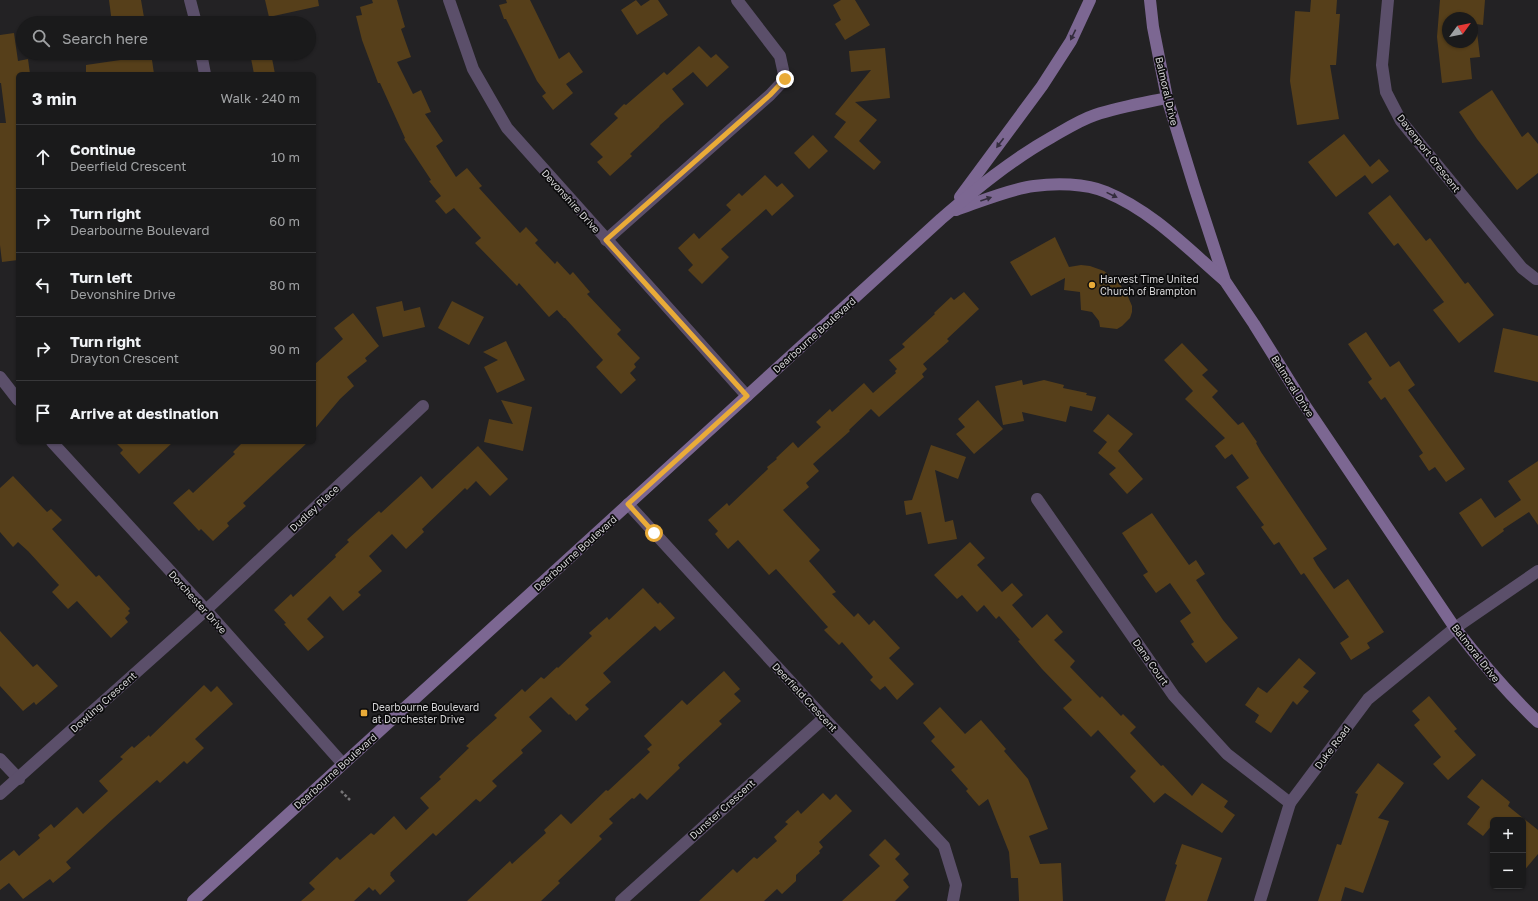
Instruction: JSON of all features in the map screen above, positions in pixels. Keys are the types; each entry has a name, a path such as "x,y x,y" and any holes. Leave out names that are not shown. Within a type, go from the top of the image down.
{"street":[{"path":"190,0 194,16"},
{"name":"Devonshire Drive","path":"449,0 472,69 507,128 747,396"},
{"path":"606,240 770,95 785,79 780,56 737,0"},
{"path":"949,212 1042,86 1071,40 1090,0"},
{"name":"Balmoral Drive","path":"1150,0 1153,27 1167,98 1225,281 1302,401 1455,628 1501,686 1538,722"},
{"name":"Davenport Crescent","path":"1388,0 1382,65 1386,92 1401,121 1522,268 1538,279"},
{"path":"202,60 205,72"},
{"name":"Dearbourne Boulevard","path":"193,901 949,212 998,171 1023,154 1069,127 1094,115 1167,98"},
{"path":"949,212 998,195 1033,186 1067,184 1104,191 1130,204 1153,219 1225,281"},
{"path":"0,377 16,397"},
{"name":"Dudley Place","path":"206,610 423,406"},
{"name":"Dorchester Drive","path":"54,444 206,610 343,764"},
{"name":"Dana Court","path":"1037,499 1174,696 1227,754 1290,803"},
{"name":"Deerfield Crescent","path":"628,504 824,718 944,846 956,885 953,901"},
{"name":"Duke Road","path":"1260,901 1290,803 1368,699 1455,628 1538,571"},
{"name":"Dowling Crescent","path":"0,794 19,779 206,610"},
{"name":"Dunster Crescent","path":"621,901 824,718"},
{"path":"0,758 19,779"}],"path":[{"path":"341,791 350,800"}],"building":[{"path":"109,0 141,0 144,16 111,16"},
{"path":"265,0 318,0 319,6 269,16"},
{"path":"372,0 397,0 405,27 401,29 411,57 397,62 413,94 421,90 431,112 425,114 443,141 436,146 456,177 467,168 482,186 479,188 520,233 526,227 538,240 535,243 555,264 557,261 570,275 573,272 590,292 587,294 621,330 617,334 640,358 634,364 636,367 630,373 636,380 621,394 596,367 603,360 565,318 557,310 549,317 519,283 517,286 475,243 481,238 454,208 446,214 435,201 441,196 429,181 431,180 404,139 405,138 380,83 378,83 362,40 356,16 362,15 360,7 373,3"},
{"path":"506,0 530,0 559,59 569,52 583,72 566,84 573,93 553,110 542,96 546,93 537,81 506,19 504,19 499,5 507,3"},
{"path":"636,0 641,6 650,0 658,0 668,15 637,35 621,10"},
{"path":"841,0 855,0 870,25 845,40 835,24 841,20 833,5"},
{"path":"1311,0 1337,0 1336,14 1340,14 1336,65 1330,65 1339,119 1297,125 1290,81 1295,11 1310,12"},
{"path":"1440,0 1485,0 1483,25 1478,24 1478,12 1442,12 1442,48 1478,48 1478,40 1480,57 1470,58 1472,79 1442,83 1437,37"},
{"path":"14,33 16,60 28,60 30,72 16,72 16,260 2,262 0,245 0,123 6,123 0,83 0,35"},
{"path":"699,46 711,58 716,54 729,67 707,87 693,72 672,89 684,104 630,154 632,156 610,176 597,162 603,157 590,144 618,118 614,114 624,104 626,105 664,72 667,75"},
{"path":"885,48 890,98 855,102 877,120 859,141 881,162 874,170 834,137 846,122 835,114 871,70 851,72 849,51"},
{"path":"120,60 152,60 154,72 86,72 86,65"},
{"path":"251,60 272,60 275,72 254,72"},
{"path":"1492,90 1522,137 1528,132 1538,144 1538,173 1517,190 1477,139 1459,112"},
{"path":"1344,134 1370,167 1379,159 1389,171 1372,184 1365,175 1336,197 1308,162"},
{"path":"813,135 828,151 809,169 794,153"},
{"path":"765,175 777,187 782,183 794,196 772,216 766,209 721,249 729,257 702,284 688,270 693,265 678,248 694,233 699,239 731,210 726,205 739,193 742,196"},
{"path":"1390,195 1426,241 1430,238 1465,284 1468,282 1494,315 1459,343 1433,310 1444,302 1398,243 1394,246 1368,213"},
{"name":"Harvest Time United Church of Brampton","path":"1055,237 1069,267 1081,265 1090,266 1104,271 1116,280 1126,292 1132,306 1132,312 1130,318 1122,326 1117,329 1100,327 1099,321 1092,312 1081,310 1080,292 1064,290 1065,278 1031,296 1010,262"},
{"path":"964,292 979,309 947,339 949,341 923,364 927,369 922,374 924,377 879,417 871,409 849,430 850,431 813,464 819,471 806,483 809,487 783,510 820,550 809,561 836,592 832,594 854,617 858,613 869,625 874,620 900,648 889,658 914,684 897,700 885,686 880,690 870,680 873,677 842,642 839,645 824,630 828,627 776,569 769,575 738,540 728,549 715,534 718,531 708,520 727,503 729,506 768,469 767,467 793,442 798,448 821,427 816,422 830,409 832,412 864,383 873,393 896,373 895,371 897,369 889,360 905,347 902,344 951,297 954,300"},
{"path":"402,301 404,311 420,307 425,327 383,337 376,307"},
{"path":"452,301 484,317 469,345 438,328"},
{"path":"353,313 379,346 365,358 367,361 347,377 354,386 340,399 316,428 316,363 343,339 334,328"},
{"path":"1503,328 1538,336 1538,382 1494,372"},
{"path":"1366,332 1390,367 1399,361 1415,385 1408,390 1465,469 1446,482 1435,467 1429,471 1419,456 1423,453 1385,397 1381,400 1368,382 1372,379 1348,344"},
{"path":"506,341 525,380 497,393 484,367 498,360 483,352"},
{"path":"1182,343 1208,370 1202,375 1218,391 1212,397 1238,425 1243,422 1257,442 1256,443 1261,452 1327,549 1313,558 1317,565 1334,589 1348,579 1384,632 1367,643 1370,648 1351,660 1340,643 1349,637 1304,573 1301,575 1279,542 1274,545 1261,527 1264,525 1236,487 1249,478 1232,454 1225,459 1215,446 1225,438 1185,399 1193,391 1164,360"},
{"path":"1022,380 1023,385 1044,380 1064,385 1063,388 1087,393 1086,395 1096,397 1092,411 1070,406 1066,422 1022,412 1024,421 1003,425 995,386"},
{"path":"501,400 532,407 523,451 484,442 489,419 513,424"},
{"path":"978,400 1003,429 974,454 956,434 965,427 958,419"},
{"path":"1108,414 1133,434 1118,451 1143,479 1127,494 1109,474 1116,468 1098,453 1107,442 1093,431"},
{"path":"117,444 171,444 139,474 120,453 123,450"},
{"path":"241,444 306,444 243,503 246,506 227,523 229,526 213,541 201,529 199,531 173,503 189,489 193,493 235,454 233,452"},
{"path":"931,445 966,457 958,479 935,470 945,522 953,520 957,539 928,544 921,512 906,515 904,501 912,500"},
{"path":"478,446 508,479 490,496 476,481 467,490 465,488 422,529 424,532 406,549 392,534 369,556 382,571 358,592 361,595 343,611 330,596 307,619 324,637 308,651 284,624 286,623 274,610 291,594 293,597 336,557 335,555 349,542 347,540 379,511 381,513 421,476 432,489"},
{"path":"1538,461 1538,525 1529,512 1503,529 1504,531 1482,547 1459,513 1481,498 1495,518 1521,500 1508,481"},
{"path":"13,476 47,512 51,509 62,520 52,529 96,577 99,575 130,609 128,611 130,613 125,618 128,622 111,638 77,601 68,609 52,592 59,585 18,542 13,547 0,532 0,488"},
{"path":"1152,513 1189,565 1196,560 1205,574 1196,580 1223,620 1238,638 1206,663 1191,644 1194,642 1180,621 1191,613 1170,583 1156,593 1143,575 1148,572 1122,533"},
{"path":"970,542 985,558 977,565 1002,592 1012,583 1023,595 1012,605 1032,628 1047,614 1063,632 1054,640 1075,661 1070,667 1100,698 1102,696 1121,716 1123,714 1136,727 1130,733 1161,766 1163,765 1192,796 1202,783 1228,801 1224,807 1235,815 1222,833 1165,793 1154,803 1130,777 1136,771 1098,730 1091,737 1063,708 1072,700 1042,669 999,616 996,619 984,605 977,612 962,595 957,599 934,575"},
{"path":"643,588 658,604 660,602 675,618 660,631 655,626 603,673 611,682 585,705 589,709 576,721 551,697 529,717 542,731 521,750 523,753 492,781 497,786 480,802 476,799 436,836 433,833 390,873 395,881 380,895 375,889 373,891 369,887 354,901 301,901 315,889 309,883 337,857 340,860 371,833 374,835 394,816 406,830 429,808 420,798 441,779 439,777 469,748 466,746 497,718 494,715 522,689 525,692 541,677 544,679 557,667 558,668 592,636 589,633 607,617 609,620"},
{"path":"0,631 33,667 37,664 58,686 36,705 34,702 23,711 0,686"},
{"path":"1299,658 1316,673 1303,687 1309,691 1297,705 1293,701 1271,733 1255,722 1259,715 1245,705 1258,687 1267,693"},
{"path":"724,671 740,689 734,694 741,701 719,721 722,724 678,765 680,768 647,800 640,793 634,799 632,798 609,819 613,823 599,836 602,839 558,881 560,883 541,901 467,901 510,861 512,864 546,833 544,830 561,814 571,824 606,790 608,791 650,752 647,749 652,745 644,736 682,700 687,705"},
{"path":"204,685 211,692 217,686 233,704 195,739 204,748 187,764 184,761 160,783 157,780 114,818 66,862 71,868 53,883 50,879 23,899 9,883 0,890 0,861 14,850 19,856 40,838 38,835 51,824 54,828 77,807 83,814 108,791 99,781 123,759 120,757 132,746 134,748 149,735 150,737"},
{"path":"1429,696 1457,729 1454,731 1476,755 1448,780 1433,764 1441,757 1414,725 1420,720 1412,711"},
{"path":"940,707 965,734 981,720 1006,749 1004,751 1028,779 1048,829 1029,836 1040,864 1061,863 1063,901 1019,901 1018,878 1011,878 1009,852 988,799 979,806 966,791 968,789 951,770 955,767 931,741 935,737 923,723"},
{"path":"1378,763 1404,783 1378,818 1389,821 1363,893 1345,887 1341,901 1318,901 1337,844 1341,845 1358,794 1355,793"},
{"path":"1482,779 1510,802 1508,806 1522,817 1490,817 1490,828 1483,836 1467,824 1480,807 1467,797"},
{"path":"823,793 830,800 836,794 852,811 819,842 823,847 819,851 820,853 796,875 796,881 782,894 777,889 764,901 699,901 733,869 737,873 754,857 757,859 777,841 774,837 788,824 785,822 798,810 801,814"},
{"path":"1526,820 1538,830 1538,854 1526,868"},
{"path":"885,839 900,854 895,859 909,874 903,880 909,887 895,901 842,901 880,866 869,855"},
{"path":"1182,844 1222,858 1207,901 1165,901 1177,865 1175,864"}],"place":[{"name":"Harvest Time United Church of Brampton","path":"1092,285"},
{"name":"Dearbourne Boulevard at Dorchester Drive","path":"364,713"}],"route":[{"path":"654,533 628,504 747,396 606,240 770,95 785,79"}]}
